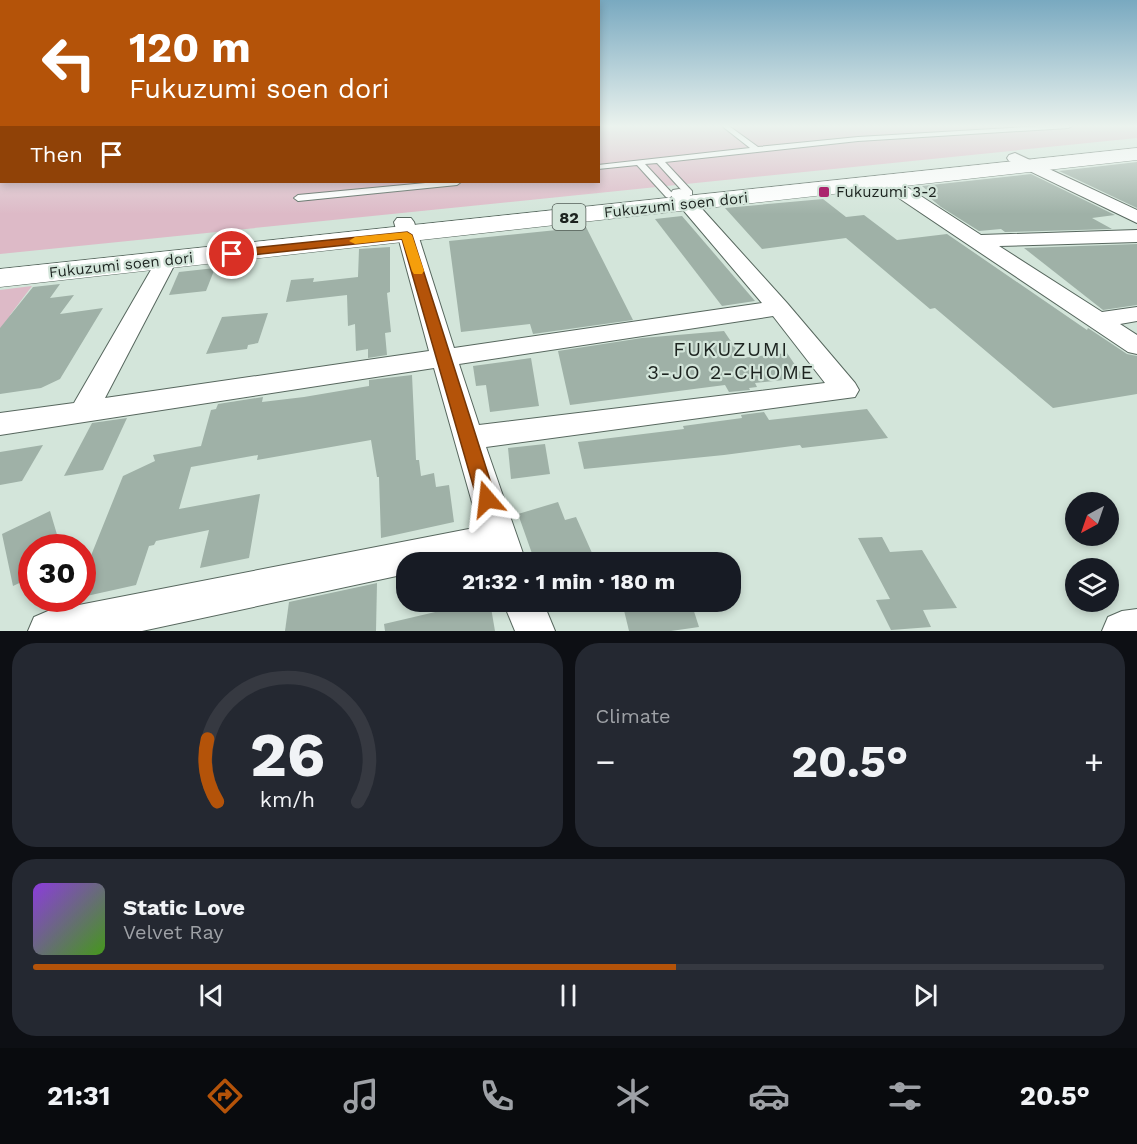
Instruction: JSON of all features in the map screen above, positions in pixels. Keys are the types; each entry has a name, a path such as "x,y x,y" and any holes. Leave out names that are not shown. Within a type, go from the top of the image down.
{"main road":[{"name":"Fukuzumi soen dori","path":"681,196 887,182 1067,155"},
{"name":"Fukuzumi soen dori","path":"0,278 166,260 681,196 1023,162 1116,155"},
{"name":"Fukuzumi soen dori","path":"0,264 405,229"}],"street":[{"path":"1023,162 1137,217"},
{"path":"887,182 1137,346"},
{"path":"468,438 845,390 779,308 681,196"},
{"path":"48,631 504,551 405,229"},
{"path":"977,241 1137,236"},
{"path":"83,412 166,260"},
{"path":"0,424 779,308"},
{"path":"1098,320 1137,314"},
{"path":"527,612 535,631"},
{"path":"1122,631 1137,629"}],"lane":[{"path":"600,167 706,155"},
{"path":"660,160 681,196"},
{"path":"639,163 681,196"},
{"path":"298,198 447,183"}],"shaded area":[{"path":"600,155 966,155 0,254 0,183 600,183"},
{"path":"32,286 10,315 55,309 0,340 0,290"}],"building":[{"path":"1137,162 1137,208 1059,171"},
{"path":"1031,174 1115,215 1092,218 1112,229 979,231 941,207 923,192 929,192 922,186"},
{"path":"823,199 846,217 864,215 897,240 947,234 1087,330 1088,328 1127,354 1137,356 1137,394 1053,408 935,308 930,309 846,238 762,249 725,208"},
{"path":"682,216 755,301 722,306 655,219"},
{"path":"586,227 633,320 533,334 530,324 461,332 449,241"},
{"path":"1137,244 1137,305 1103,310 1024,248"},
{"path":"390,247 390,292 387,293 391,332 385,333 387,355 368,358 368,349 356,351 355,324 348,326 347,295 286,302 291,280 314,278 313,282 358,277 359,249"},
{"path":"215,268 206,291 169,295 179,272"},
{"path":"60,284 50,298 74,295 60,314 103,308 60,379 41,388 0,394 0,328 33,287"},
{"path":"268,313 258,343 248,345 247,349 206,354 222,317"},
{"path":"724,331 742,358 787,353 804,378 755,383 757,387 749,388 750,390 729,392 725,385 570,405 558,351 642,338"},
{"path":"531,358 539,406 490,412 486,385 476,386 473,366"},
{"path":"412,375 416,460 419,460 421,476 434,473 436,487 449,485 454,522 381,538 379,477 377,477 371,440 257,460 258,455 191,467 179,509 260,494 249,558 200,568 209,530 156,541 154,545 149,546 136,585 96,594 96,543 123,476 155,461 153,455 201,446 211,410 216,409 218,404 263,397 262,402 304,397 369,386 369,380"},
{"path":"867,409 888,438 802,448 800,445 584,469 578,442 684,429 683,426 742,418 741,415 764,412 769,420"},
{"path":"127,418 103,470 64,476 92,423"},
{"path":"545,444 550,474 511,479 508,448"},
{"path":"43,445 22,481 0,485 0,452"},
{"path":"558,502 565,520 576,517 592,552 531,552 518,514"},
{"path":"50,511 57,534 18,534 18,584 13,586 2,534"},
{"path":"882,537 890,552 922,550 957,608 923,610 931,627 891,630 876,600 890,599 858,538"},
{"path":"377,583 376,631 285,631 289,602"},
{"path":"435,612 492,612 495,631 385,631 384,624"},
{"path":"624,612 694,612 699,627 671,631 629,631"}],"slow traffic":[{"path":"355,241 407,235 418,271"}],"place":[{"name":"Fukuzumi 3-2","path":"824,192"}],"district":[{"name":"FUKUZUMI 3-JO 2-CHOME","path":"731,360"}],"route":[{"path":"232,254 407,235 487,499"}]}
